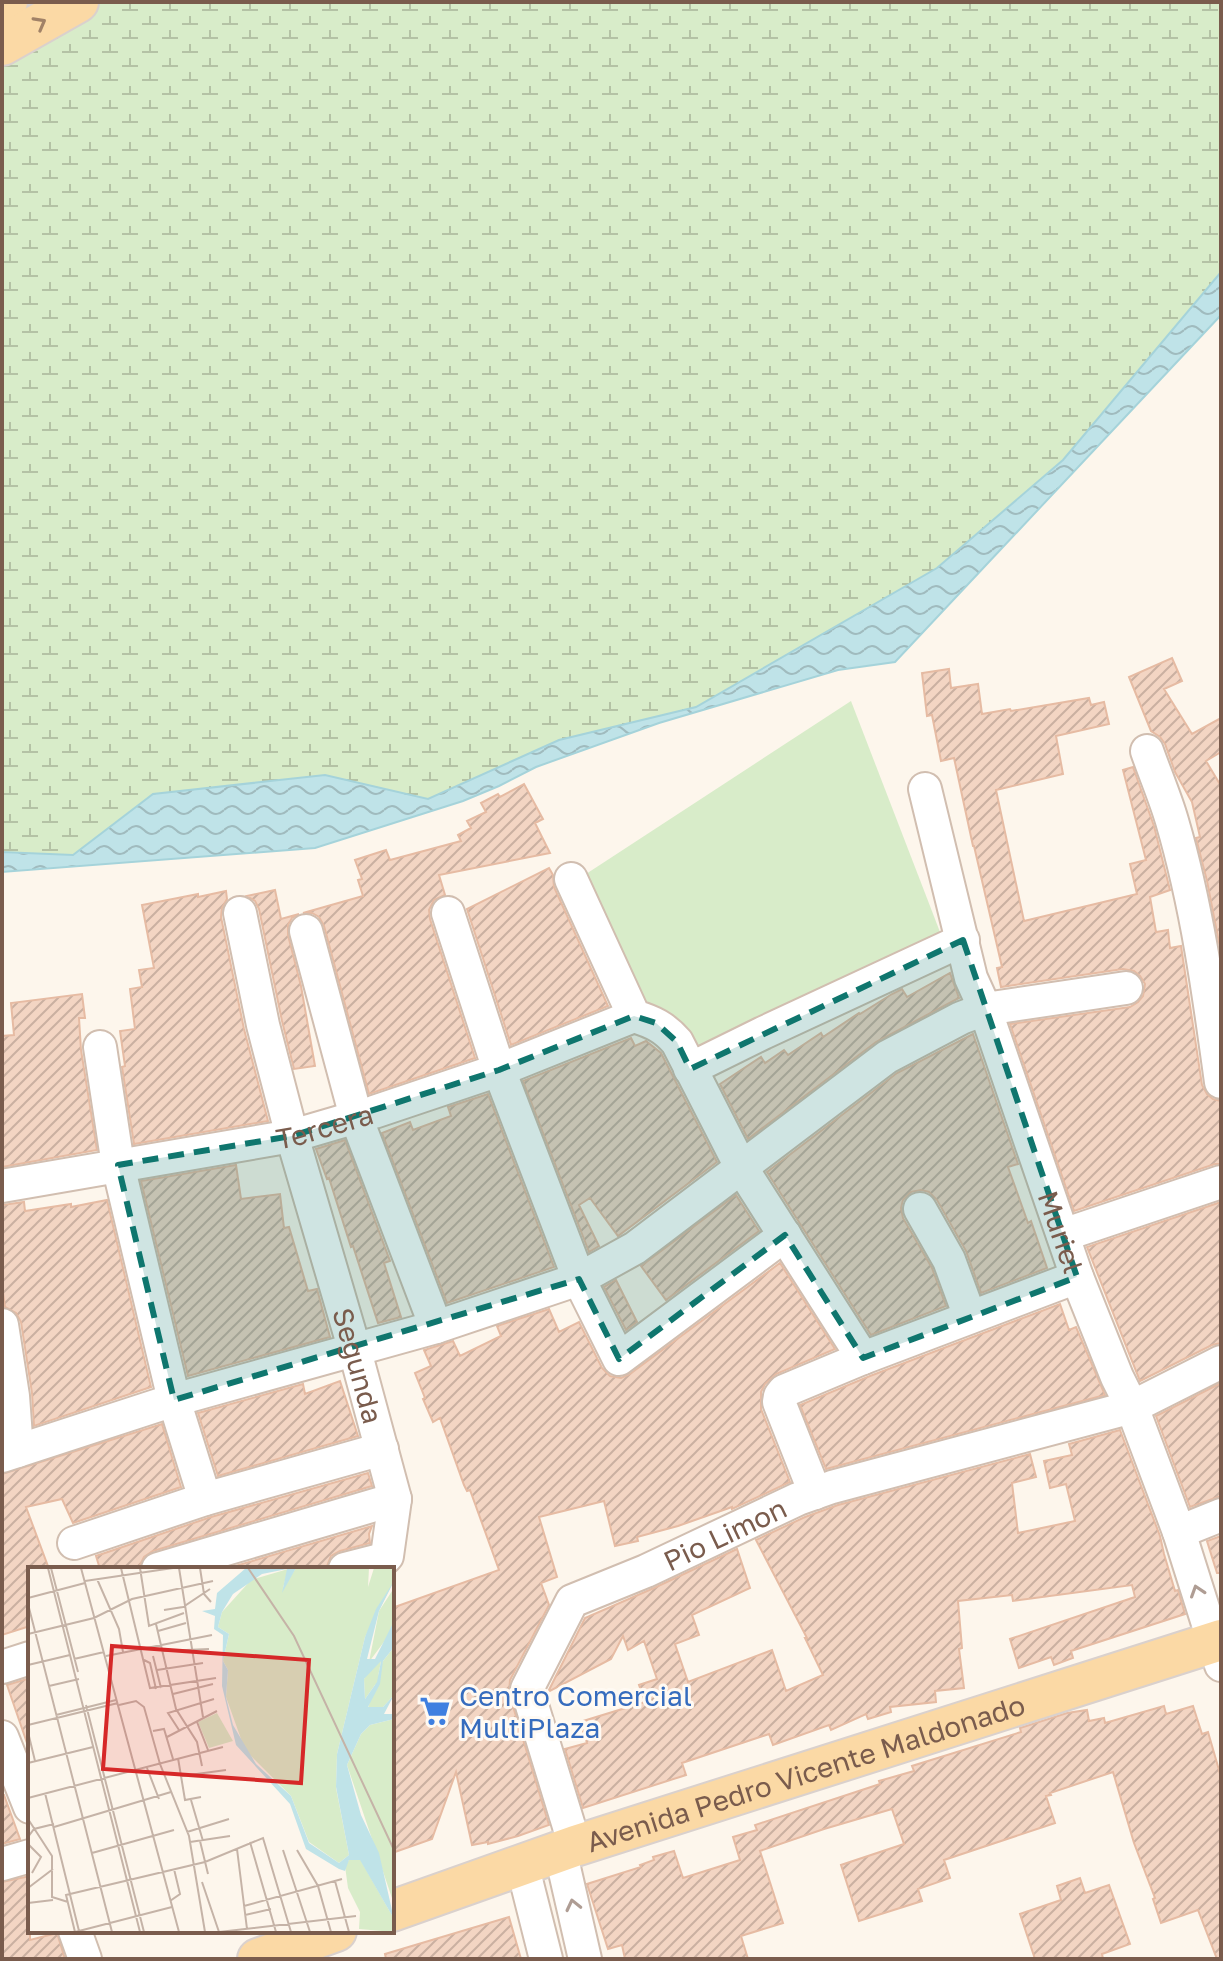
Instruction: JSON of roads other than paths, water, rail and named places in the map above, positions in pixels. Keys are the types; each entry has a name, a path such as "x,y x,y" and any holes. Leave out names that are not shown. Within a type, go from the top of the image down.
{"main road":[{"path":"2,45 78,2"},
{"name":"Avenida Pedro Vicente Maldonado","path":"394,1910 568,1848 1219,1649"},
{"path":"258,1959 330,1933"}],"street":[{"path":"1147,751 1172,820 1192,899 1221,1082"},
{"name":"Muriel","path":"925,789 971,978 985,1009 1077,1277 1132,1407 1219,1649"},
{"path":"571,879 634,1016 656,1023 677,1042 741,1167 863,1358"},
{"name":"Segunda","path":"240,913 263,1025 292,1136 395,1499 387,1556 353,1567"},
{"path":"448,913 499,1070 579,1279 619,1359 785,1235"},
{"path":"306,931 356,1117 436,1327"},
{"path":"690,1069 963,940"},
{"path":"2,1325 13,1396 9,1453 174,1400 436,1327 579,1279 635,1248 887,1057 961,1018 985,1009 1126,988"},
{"name":"Tercera","path":"2,1186 292,1136 499,1070 634,1016"},
{"path":"100,1047 118,1165 174,1400 205,1499"},
{"path":"1063,1235 1221,1182"},
{"path":"920,1209 949,1260 970,1317"},
{"path":"815,1493 779,1402 784,1391 1077,1277"},
{"name":"Pio Limon","path":"585,1959 568,1848 527,1689 568,1607 577,1598 646,1571 798,1499 832,1487 1132,1407 1221,1362"},
{"path":"74,1543 205,1499 382,1449"},
{"path":"165,1567 395,1499"},
{"path":"1179,1532 1221,1515"},
{"path":"2,1667 28,1659"},
{"path":"2,1737 28,1802"},
{"path":"2,1864 28,1857"},
{"path":"522,1864 546,1959"},
{"path":"76,1933 85,1959"}],"water":[{"path":"1221,272 1221,315 895,662 838,670 659,723 536,767 463,801 315,848 2,872 2,852 73,855 153,794 325,775 428,799 559,740 696,707 937,568 1063,460"}],"place":[{"name":"Centro Comercial MultiPlaza","path":"435,1711"}]}
